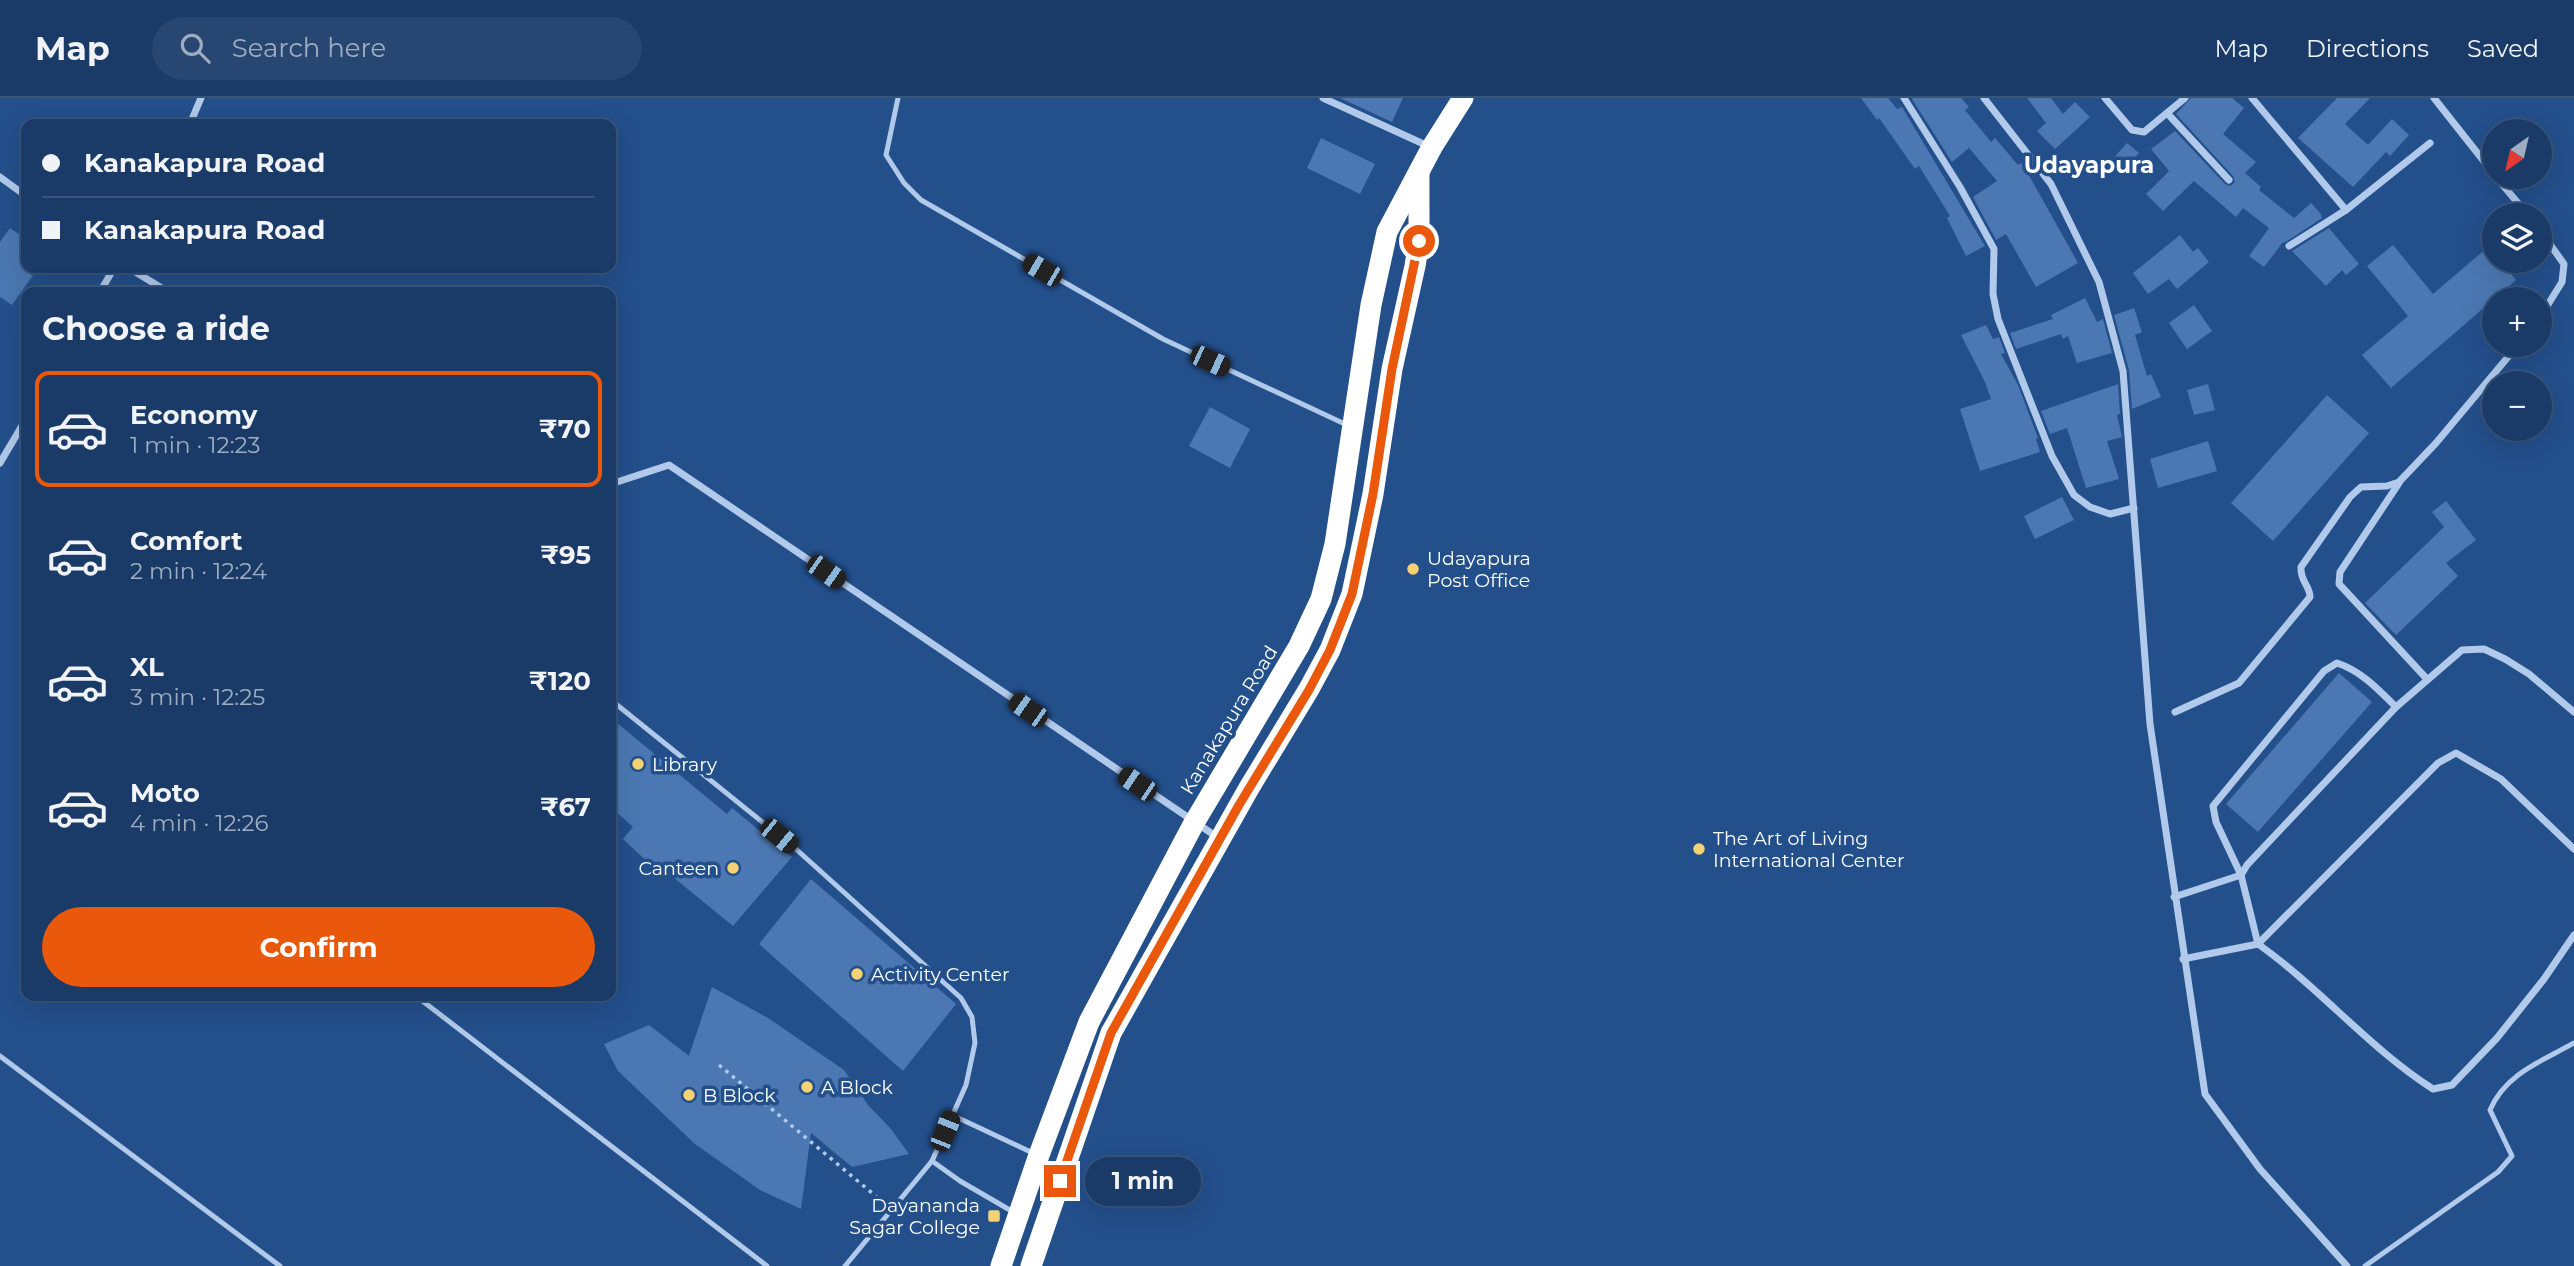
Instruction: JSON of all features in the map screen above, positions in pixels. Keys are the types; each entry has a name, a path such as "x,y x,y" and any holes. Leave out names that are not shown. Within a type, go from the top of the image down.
{"highway":[{"name":"Kanakapura Road","path":"1000,1266 1089,1022 1194,823 1299,646 1321,599 1335,544 1371,306 1387,232 1432,148 1463,98"},
{"name":"Kanakapura Road","path":"1031,1266 1111,1033 1330,650 1352,594 1373,494 1392,369 1419,241 1419,173"},
{"path":"1335,544 1362,548"}],"street":[{"path":"192,119 201,98"},
{"path":"1323,98 1432,148"},
{"path":"1904,98 1960,187 1994,249 1993,294 1998,319 2052,456 2074,495 2090,508 2110,514 2134,508"},
{"path":"1984,98 2051,184 2099,282 2123,371 2150,724 2205,1094 2260,1169 2347,1266"},
{"path":"2105,98 2132,130 2144,132 2185,98"},
{"path":"2252,98 2346,210"},
{"path":"2434,98 2482,159"},
{"path":"2167,113 2229,180"},
{"path":"2289,246 2346,210 2430,143"},
{"path":"0,177 21,192"},
{"path":"2507,189 2518,203"},
{"path":"2552,247 2564,264 2562,282 2552,298"},
{"path":"137,273 159,287"},
{"path":"2426,678 2339,584 2340,572 2399,482 2436,443 2508,357"},
{"path":"0,463 21,427"},
{"path":"616,482 669,465 1220,839"},
{"path":"2175,712 2239,682 2307,601 2310,593 2301,576 2301,567 2350,497 2361,487 2387,486 2399,482"},
{"path":"2174,897 2241,875 2396,707 2426,678 2462,650 2484,649 2529,674 2574,712"},
{"path":"2396,707 2372,683 2337,663 2324,671 2213,806 2216,822 2241,875 2258,944 2283,962 2390,1059 2433,1089 2452,1085 2497,1038 2544,979 2574,935"},
{"path":"2183,959 2258,944 2438,763 2456,753 2501,779 2574,849"}],"lane":[{"path":"898,98 886,155 904,183 921,200 1163,339 1353,427"},
{"path":"616,704 797,850 961,998 972,1017 975,1043 966,1085 932,1161 845,1266"},
{"path":"422,1001 767,1266"},
{"path":"2365,1266 2498,1172 2512,1156 2490,1110 2496,1096 2511,1079 2574,1043"},
{"path":"0,1056 280,1266"},
{"path":"952,1115 1039,1155"},
{"path":"932,1161 960,1181 1018,1214"}],"path":[{"path":"719,1065 892,1209"}],"building":[{"path":"1340,98 1403,98 1392,122"},
{"path":"1861,98 1888,98 1897,109 1902,107 1985,246 1966,256 1947,218 1950,216 1919,166 1915,169 1879,118 1877,120"},
{"path":"1913,98 1961,98 1969,107 1965,110 1991,142 1995,138 2018,165 2022,163 2078,263 2036,287 2006,234 1996,240 1973,197 1997,181 1969,148 1952,162"},
{"path":"2027,98 2051,98 2063,114 2075,102 2090,117 2055,149 2037,131 2046,123"},
{"path":"2191,98 2232,98 2244,108 2223,134 2256,162 2245,173 2261,187 2259,190 2294,218 2311,203 2321,214 2322,218 2283,242 2264,267 2249,256 2269,228 2243,208 2236,217 2194,181 2163,211 2146,194 2169,171 2151,149 2175,131 2225,184 2230,186 2235,182 2233,176 2176,114"},
{"path":"2337,98 2370,98 2345,124 2368,145 2392,119 2409,135 2390,156 2386,152 2353,187 2298,138"},
{"path":"1321,138 1375,164 1360,194 1307,168"},
{"path":"2127,143 2139,153 2121,173 2110,162"},
{"path":"10,228 21,236 21,273 34,273 25,287 21,287 21,292 12,305 0,297 0,242"},
{"path":"2329,228 2359,264 2346,275 2342,270 2326,286 2292,251"},
{"path":"2180,235 2193,252 2198,248 2209,262 2177,289 2169,279 2148,294 2133,273"},
{"path":"2393,245 2433,294 2482,252 2482,273 2510,273 2516,280 2508,287 2482,287 2482,309 2391,388 2362,355 2408,316 2367,266"},
{"path":"2085,298 2097,322 2103,319 2112,353 2077,363 2068,336 2063,339 2061,334 2016,349 2010,333 2053,319 2051,315"},
{"path":"2194,305 2212,331 2187,349 2169,323"},
{"path":"2134,308 2142,332 2135,335 2147,376 2151,374 2161,397 2132,409 2129,370 2114,315"},
{"path":"1986,325 1993,339 1999,337 2005,353 2001,354 2018,385 2038,438 2036,439 2040,452 1980,471 1960,409 1991,399 1961,335"},
{"path":"2118,384 2120,414 2117,415 2122,437 2107,441 2119,479 2086,488 2067,428 2050,434 2041,411"},
{"path":"2208,384 2215,410 2194,415 2187,390"},
{"path":"2327,395 2369,433 2273,541 2231,503"},
{"path":"1210,407 1250,429 1230,468 1189,446"},
{"path":"2208,441 2217,471 2158,488 2150,459"},
{"path":"2062,497 2074,520 2035,539 2024,516"},
{"path":"2446,501 2476,540 2446,563 2458,576 2396,635 2365,603 2444,527 2432,512"},
{"path":"2339,673 2372,702 2258,832 2226,804"},
{"path":"616,722 727,814 732,808 792,857 733,926 657,864 654,868 623,839 633,827 616,812"},
{"name":"Activity Center","path":"811,879 956,1004 903,1071 759,944"},
{"path":"712,987 768,1018 844,1070 868,1105 891,1129 909,1154 852,1167 811,1133 801,1209 760,1190 695,1144 618,1071 604,1044 649,1025 689,1056"}],"place":[{"name":"Udayapura Post Office","path":"1413,569"},
{"name":"Library","path":"638,764"},
{"name":"The Art of Living International Center","path":"1699,849"},
{"name":"Canteen","path":"733,868"},
{"name":"Activity Center","path":"857,974"},
{"name":"A Block","path":"807,1087"},
{"name":"B Block","path":"689,1095"},
{"name":"Dayananda Sagar College","path":"994,1216"}],"district":[{"name":"Udayapura","path":"2089,165"}],"route":[{"path":"1060,1181 1111,1033 1239,805 1309,690 1330,650 1352,594 1373,494 1392,369 1419,241"}]}
